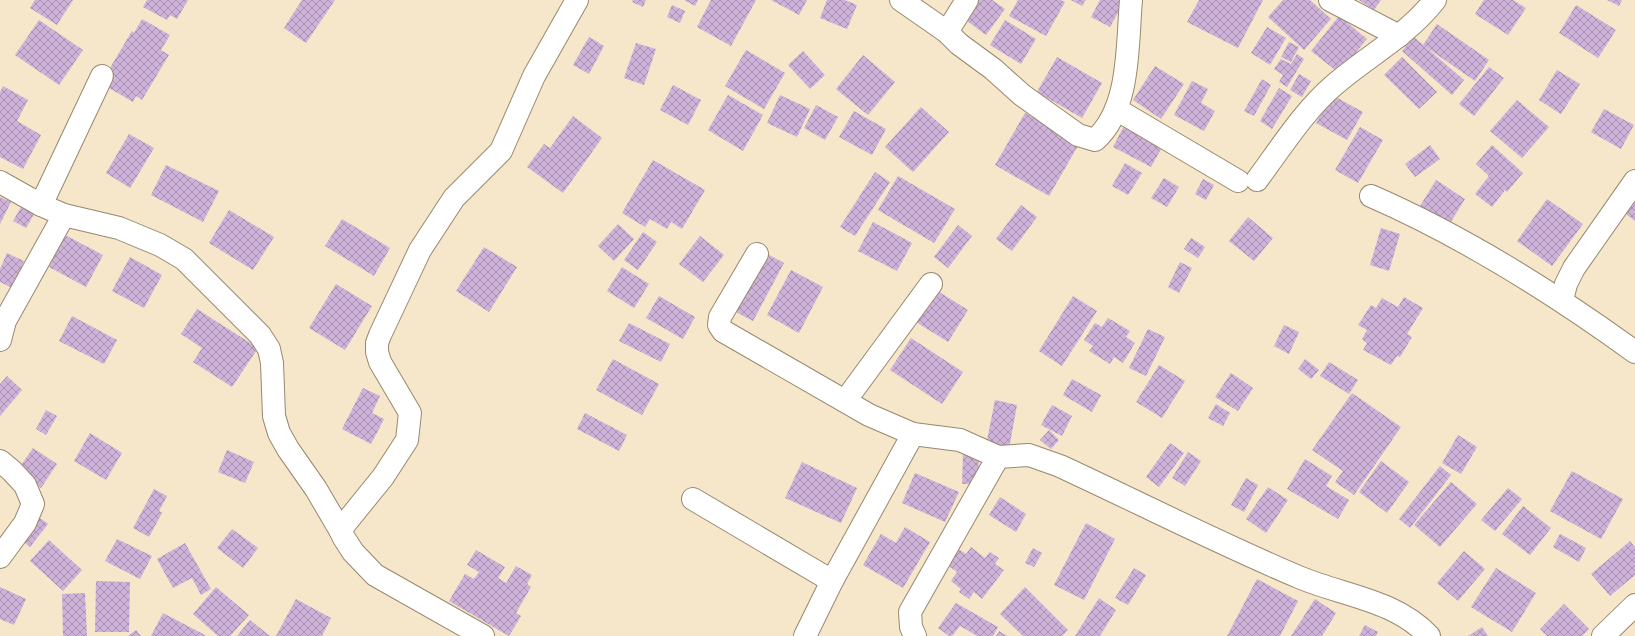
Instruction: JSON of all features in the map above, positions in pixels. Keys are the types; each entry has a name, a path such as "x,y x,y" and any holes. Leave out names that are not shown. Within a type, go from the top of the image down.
{"street":[{"path":"340,530 383,477 407,440 410,413 380,362 377,352 379,339 420,250 445,211 454,198 501,151 534,76 577,0"},
{"path":"901,0 947,32 959,44 993,69 1022,95 1078,135 1095,140 1103,133 1116,109 1125,75 1131,0"},
{"path":"947,32 967,0"},
{"path":"1330,0 1399,36"},
{"path":"1116,109 1248,181 1328,91 1399,36 1435,0"},
{"path":"41,205 102,76"},
{"path":"1562,300 1566,284 1574,268 1635,181"},
{"path":"0,182 41,205 64,215 119,228 160,245 184,259 260,335 270,349 274,416 279,433 288,449 316,489 353,552 375,575 483,636"},
{"path":"1371,196 1407,212 1497,260 1562,300 1635,352"},
{"path":"0,340 5,321 64,215"},
{"path":"757,254 720,317 719,325 723,331 869,415 913,434 960,440 998,457 1029,454 1060,466 1303,578 1378,603 1400,613 1420,626 1429,636"},
{"path":"845,401 931,284"},
{"path":"805,636 832,581 913,434"},
{"path":"915,636 911,627 910,612 998,457"},
{"path":"0,461 25,485 33,504 25,523 0,557"},
{"path":"692,499 832,581"},
{"path":"1602,636 1632,612"}],"building":[{"path":"35,0 73,0 57,25 30,8"},
{"path":"147,0 188,0 177,19 170,15 167,20 143,7"},
{"path":"302,0 335,0 306,43 284,28"},
{"path":"633,0 646,0 643,7 632,2"},
{"path":"684,0 698,0 695,6"},
{"path":"711,0 756,0 731,46 697,27"},
{"path":"771,0 807,0 799,15"},
{"path":"827,0 845,0 857,5 847,29 820,18"},
{"path":"976,0 992,0 1005,9 986,35 963,18"},
{"path":"1018,0 1061,0 1065,2 1046,36 1009,16"},
{"path":"1071,0 1086,0 1082,6"},
{"path":"1100,0 1125,0 1110,27 1091,17"},
{"path":"1199,0 1263,0 1238,48 1187,22"},
{"path":"1283,0 1310,0 1331,19 1304,50 1268,17"},
{"path":"1359,0 1381,0 1374,10"},
{"path":"1484,0 1513,0 1526,8 1508,35 1475,14"},
{"path":"1607,0 1622,0 1619,6"},
{"path":"672,5 685,11 680,23 667,17"},
{"path":"1576,5 1616,30 1598,58 1559,33"},
{"path":"1339,16 1367,39 1339,73 1311,51"},
{"path":"142,19 170,35 161,50 169,55 142,100 136,96 133,102 109,88 115,77 107,73 132,31 134,33"},
{"path":"39,20 83,50 59,85 15,55"},
{"path":"1005,20 1036,39 1021,64 990,45"},
{"path":"1437,24 1489,60 1475,81 1423,45"},
{"path":"1267,27 1286,38 1270,65 1251,53"},
{"path":"589,37 604,46 589,74 573,65"},
{"path":"1414,37 1464,80 1452,95 1402,51"},
{"path":"1289,42 1299,47 1291,62 1281,57"},
{"path":"636,43 656,49 644,85 624,78"},
{"path":"746,50 785,73 764,109 725,86"},
{"path":"803,51 825,75 810,89 788,65"},
{"path":"1297,54 1304,59 1287,87 1279,82 1283,75 1274,69 1281,59 1291,64"},
{"path":"863,55 895,82 868,115 836,89"},
{"path":"1057,57 1102,83 1082,118 1037,92"},
{"path":"1402,57 1437,92 1419,109 1384,75"},
{"path":"1155,66 1184,84 1161,119 1133,100"},
{"path":"1489,67 1504,78 1474,116 1459,104"},
{"path":"1557,70 1580,84 1561,114 1539,100"},
{"path":"1299,74 1311,81 1302,97 1290,90"},
{"path":"1262,79 1271,85 1254,116 1244,111"},
{"path":"1192,81 1208,89 1201,103 1215,111 1204,131 1174,115"},
{"path":"673,85 701,100 688,125 660,110"},
{"path":"3,86 28,100 17,121 41,135 23,169 0,157 0,92"},
{"path":"1279,88 1292,96 1272,129 1260,121"},
{"path":"728,95 763,115 743,151 708,130"},
{"path":"780,95 810,109 797,137 767,123"},
{"path":"1332,95 1363,112 1347,140 1316,123"},
{"path":"1517,100 1549,127 1522,158 1490,131"},
{"path":"816,105 838,117 825,140 804,128"},
{"path":"921,107 949,132 913,172 885,147"},
{"path":"1604,109 1634,125 1621,149 1591,132"},
{"path":"854,111 886,129 872,155 839,137"},
{"path":"1025,113 1079,144 1049,196 995,165"},
{"path":"573,116 602,138 563,193 527,167 544,144 550,148"},
{"path":"1126,122 1165,142 1151,167 1113,147"},
{"path":"1360,127 1383,140 1358,183 1335,170"},
{"path":"129,134 154,148 130,188 106,173"},
{"path":"1430,145 1440,159 1415,177 1405,164"},
{"path":"1492,145 1523,173 1507,192 1505,190 1492,207 1475,194 1489,176 1476,164"},
{"path":"653,160 705,190 682,229 671,222 667,229 650,219 645,227 622,213"},
{"path":"1125,163 1142,173 1128,195 1112,186"},
{"path":"166,165 219,191 203,222 151,195"},
{"path":"875,172 890,182 855,236 840,227"},
{"path":"898,176 955,209 934,243 878,210"},
{"path":"1164,178 1179,187 1167,207 1151,198"},
{"path":"1203,179 1214,185 1206,200 1195,194"},
{"path":"1436,180 1465,199 1449,225 1420,206"},
{"path":"0,197 11,202 0,224"},
{"path":"1547,199 1583,224 1552,266 1517,241"},
{"path":"25,200 38,207 26,228 13,221"},
{"path":"1635,202 1635,221 1626,214"},
{"path":"1021,205 1037,217 1012,251 996,239"},
{"path":"229,210 274,237 253,270 209,243"},
{"path":"1248,217 1273,238 1254,261 1229,241"},
{"path":"342,219 390,248 374,276 325,246"},
{"path":"873,222 912,243 897,271 858,251"},
{"path":"618,224 634,239 614,261 598,246"},
{"path":"958,225 972,236 948,268 934,257"},
{"path":"1381,228 1400,234 1389,271 1370,265"},
{"path":"643,232 657,242 638,270 624,260"},
{"path":"65,235 103,255 86,287 49,267"},
{"path":"700,236 724,255 703,282 679,264"},
{"path":"1191,238 1205,247 1198,258 1184,249"},
{"path":"484,247 517,267 489,312 456,291"},
{"path":"764,252 784,263 753,321 732,310"},
{"path":"7,253 24,261 12,288 0,282 0,269"},
{"path":"130,257 162,275 144,308 112,291"},
{"path":"1180,262 1192,268 1179,293 1168,287"},
{"path":"622,267 649,284 634,308 607,291"},
{"path":"791,270 823,287 799,333 767,315"},
{"path":"336,284 372,306 345,350 309,328"},
{"path":"936,290 968,310 948,342 916,322"},
{"path":"659,296 695,317 683,339 646,318"},
{"path":"1073,296 1097,311 1062,366 1039,351"},
{"path":"1404,297 1423,308 1407,334 1412,337 1400,357 1397,356 1391,365 1363,350 1367,343 1362,339 1367,330 1358,325 1371,305 1376,308 1382,298 1398,307"},
{"path":"197,309 258,348 232,387 193,362 202,348 181,334"},
{"path":"72,316 117,340 104,364 59,341"},
{"path":"1108,318 1130,331 1126,337 1135,343 1123,363 1114,357 1110,364 1089,351 1093,346 1084,340 1095,323 1102,327"},
{"path":"629,323 670,344 661,362 619,341"},
{"path":"1284,325 1299,332 1289,354 1274,346"},
{"path":"1148,329 1165,337 1146,376 1129,368"},
{"path":"911,338 963,372 942,404 890,370"},
{"path":"613,359 659,384 642,415 596,390"},
{"path":"1305,359 1319,370 1311,379 1298,369"},
{"path":"1329,362 1358,380 1349,394 1320,376"},
{"path":"1159,365 1185,381 1162,418 1136,402"},
{"path":"1231,373 1253,388 1238,411 1215,397"},
{"path":"7,376 22,390 0,416 0,384"},
{"path":"1072,379 1101,395 1092,412 1063,395"},
{"path":"363,388 380,396 372,413 384,419 371,444 342,429"},
{"path":"1352,393 1401,427 1354,495 1335,482 1343,471 1312,450"},
{"path":"995,400 1017,405 1009,449 986,445"},
{"path":"1216,404 1230,413 1223,426 1208,418"},
{"path":"1052,405 1072,416 1062,436 1041,425"},
{"path":"46,410 57,416 46,435 36,429"},
{"path":"585,413 627,435 619,451 577,429"},
{"path":"1049,430 1059,440 1051,449 1040,440"},
{"path":"90,433 122,453 106,480 74,461"},
{"path":"1458,435 1477,447 1461,474 1442,463"},
{"path":"1170,443 1184,453 1159,487 1146,477"},
{"path":"33,448 57,464 41,488 17,471"},
{"path":"227,450 254,462 245,483 218,472"},
{"path":"1188,452 1201,461 1185,486 1172,478"},
{"path":"963,454 979,455 978,484 962,484"},
{"path":"1305,459 1332,476 1326,486 1349,500 1338,519 1287,489"},
{"path":"1381,461 1409,482 1387,513 1359,492"},
{"path":"802,462 857,488 841,523 785,498"},
{"path":"1440,466 1451,475 1410,528 1399,519"},
{"path":"1572,471 1623,499 1601,539 1550,511"},
{"path":"915,473 959,492 945,522 902,503"},
{"path":"1246,478 1258,485 1244,512 1231,505"},
{"path":"1451,482 1477,504 1440,547 1414,525"},
{"path":"1268,487 1288,500 1266,533 1246,519"},
{"path":"1508,488 1522,499 1495,531 1481,520"},
{"path":"154,489 167,496 159,511 162,513 149,537 133,528"},
{"path":"1000,497 1026,514 1016,532 989,515"},
{"path":"1523,506 1551,528 1530,555 1502,534"},
{"path":"36,515 48,524 30,547 18,538"},
{"path":"1086,523 1115,539 1084,600 1054,585"},
{"path":"905,527 930,542 903,588 863,565 881,534 896,543"},
{"path":"232,529 258,548 243,568 217,548"},
{"path":"1560,534 1586,548 1579,562 1553,547"},
{"path":"117,539 152,556 140,579 105,561"},
{"path":"49,540 82,570 63,591 30,561"},
{"path":"1630,541 1635,547 1635,575 1610,596 1591,574"},
{"path":"185,543 211,589 201,595 192,578 173,588 157,559"},
{"path":"971,547 985,558 990,552 999,558 995,564 1004,570 982,599 974,592 969,599 959,592 961,589 951,581 957,572 946,564 957,548 966,554"},
{"path":"1033,548 1042,553 1034,567 1025,563"},
{"path":"476,550 505,567 498,578 506,583 516,566 532,575 527,584 531,587 516,613 521,616 509,636 449,601 465,574 474,579 479,572 467,565"},
{"path":"1464,551 1485,569 1458,601 1437,583"},
{"path":"1134,568 1146,575 1128,605 1115,598"},
{"path":"1496,568 1536,593 1512,632 1471,607"},
{"path":"1257,579 1298,601 1280,636 1227,636"},
{"path":"96,581 130,582 129,632 95,632"},
{"path":"0,587 26,599 14,625 0,619"},
{"path":"216,587 249,615 230,636 218,636 193,614"},
{"path":"1025,587 1068,630 1062,636 1023,636 1000,614"},
{"path":"85,593 87,636 63,636 62,594"},
{"path":"1099,598 1116,610 1100,636 1075,636"},
{"path":"296,599 331,618 322,636 276,636"},
{"path":"1315,599 1336,613 1322,636 1291,636"},
{"path":"956,603 998,627 993,636 977,636 960,626 952,636 949,636 938,628"},
{"path":"1564,604 1589,629 1582,636 1547,636 1540,629"},
{"path":"163,613 205,635 151,636"},
{"path":"250,620 270,636 237,636"},
{"path":"1365,625 1378,632 1376,636 1359,636"},
{"path":"1482,627 1488,636 1468,636"},
{"path":"136,630 141,636 128,636"},
{"path":"999,631 1007,636 996,636"}]}
